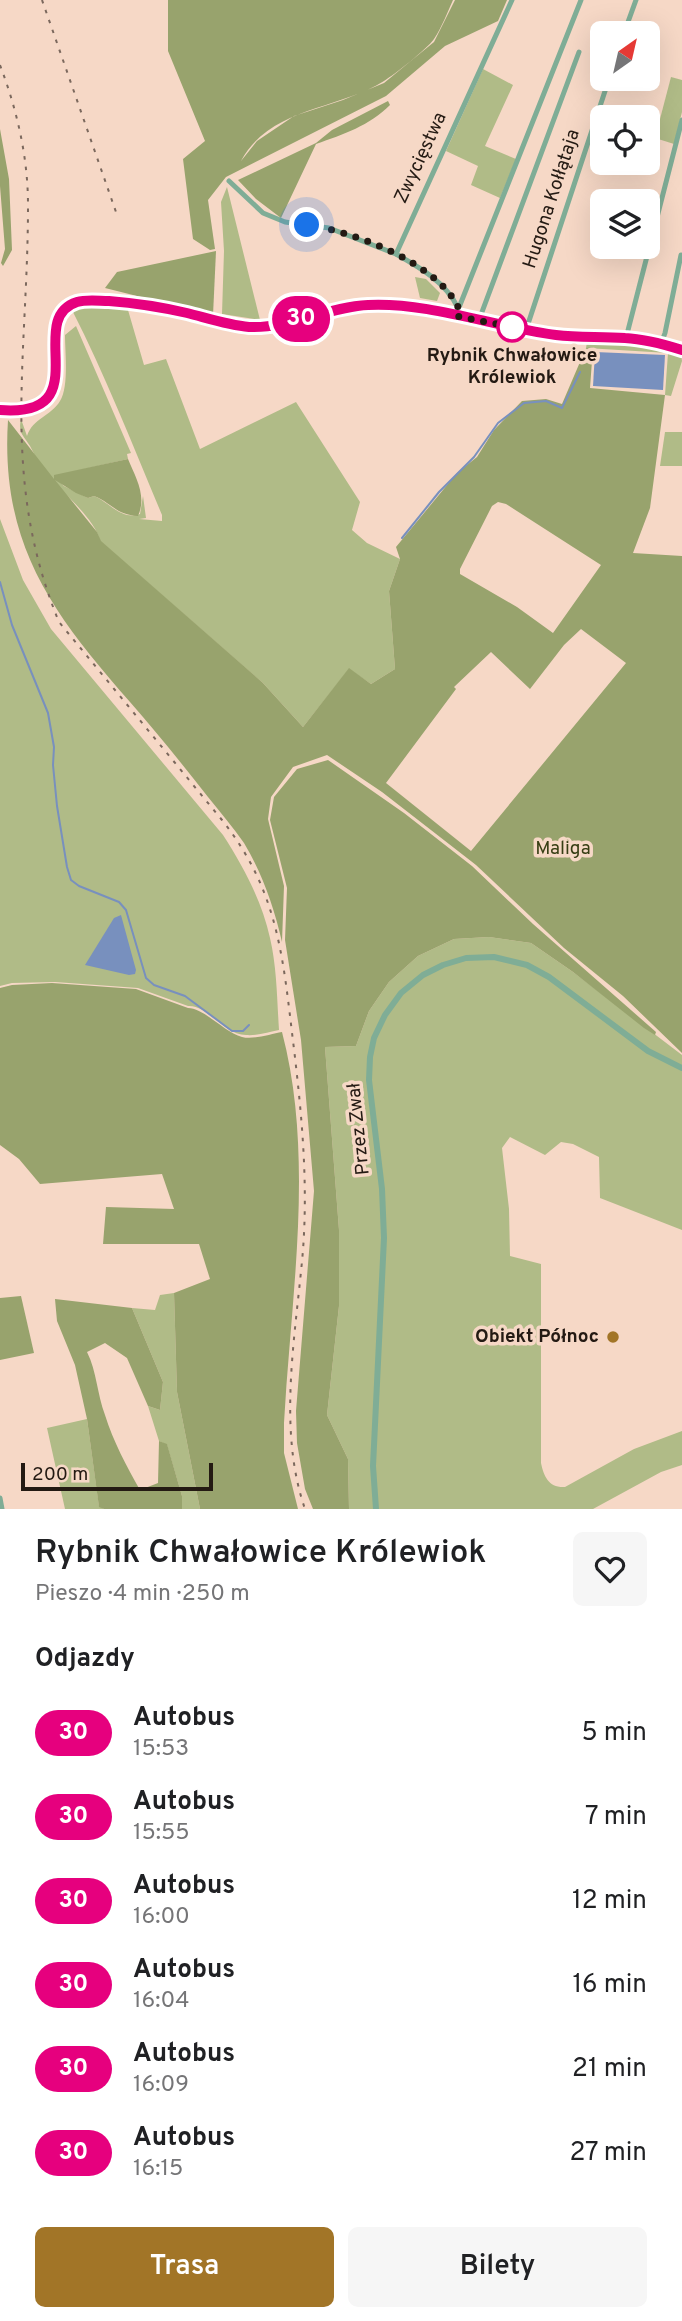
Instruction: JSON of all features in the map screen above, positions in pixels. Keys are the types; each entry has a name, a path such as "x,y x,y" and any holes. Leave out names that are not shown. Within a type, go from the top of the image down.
{"street":[{"name":"Zwycięstwa","path":"396,254 512,0"},
{"path":"456,316 581,0"},
{"path":"628,21 636,0"},
{"path":"479,320 579,52"},
{"name":"Hugona Kołłątaja","path":"526,330 605,91"},
{"path":"626,338 682,120"},
{"path":"229,181 263,214 285,222 329,228 396,254 434,278 458,307"},
{"path":"661,344 681,255"},
{"path":"0,411 34,409 47,400 53,386 58,321 65,310 80,301 151,305 249,327 278,325 333,310 367,305 404,306 526,330 559,335 626,338 682,350"},
{"name":"Przez Zwał","path":"376,1509 373,1465 384,1230 369,1070 372,1045 388,1009 410,984 443,965 473,957 509,960 535,968 550,977 648,1051 682,1068"},
{"path":"0,1498 2,1509"}],"green space":[{"path":"168,0 453,0 440,30 455,0 507,0 498,21 445,46 386,96 226,177 208,200 215,249 210,250 193,239 183,159 205,141 168,51","holes":["440,30 434,42 384,83 366,90 384,81 418,55","292,118 257,141 241,161 254,143 269,130"]},
{"path":"483,69 513,85 485,146 516,159 500,198 471,185 478,166 446,151"},
{"path":"671,77 682,80 682,112 674,144 660,140 660,119"},
{"path":"388,101 390,105 365,124 316,144 281,218 256,199 238,180 316,143 332,130"},
{"path":"0,129 9,179 12,250 3,266 1,263 5,249 0,186"},
{"path":"227,187 260,320 222,314 224,251 221,202"},
{"path":"216,251 213,315 105,288 117,272"},
{"path":"415,277 426,279 440,293 437,301 420,298"},
{"path":"93,305 128,310 144,365 166,359 200,449 296,402 360,502 352,530 367,543 400,559 389,591 395,669 371,684 349,669 303,727 263,683 100,541 86,516 44,471 20,428 21,419 27,436 33,425 60,401 66,378 65,335 76,326 131,453 127,454 128,459 54,476 64,486 88,498 94,496 127,515 140,514 143,496 146,518 139,519 162,521 162,515 119,412 72,310"},
{"path":"625,341 681,354 682,361 671,396 665,395 668,353 586,348 587,342"},
{"name":"Maliga","path":"593,347 590,388 665,395 650,508 633,553 682,556 682,1053 623,996 564,948 476,865 382,792 327,755 293,767 271,797 268,819 284,886 282,942 267,891 244,843 170,749 102,670 55,607 37,575 23,541 13,504 8,464 8,420 54,479 54,475 128,459 141,494 138,516 119,511 94,496 88,498 76,493 55,480 97,532 101,541 263,683 303,727 349,668 371,684 395,669 389,591 400,559 396,547 457,473 477,457 494,430 522,401 546,399 562,404 586,348","holes":["498,502 506,504 601,565 553,633 517,607 460,574 460,569 492,506","581,629 626,663 471,851 386,783 456,689 454,687 491,652 530,689 564,645"]},
{"path":"665,432 682,432 682,466 660,466"},
{"path":"0,519 23,580 51,629 223,835 245,871 257,897 270,938 279,1030 254,1035 238,1034 203,1010 138,988 55,982 12,983 0,986"},
{"path":"328,760 404,813 472,866 533,924 656,1032 655,1035 644,1028 531,943 489,937 454,939 418,956 389,982 369,1011 356,1046 325,1047 339,1230 339,1306 327,1415 348,1459 349,1509 313,1509 305,1489 297,1443 296,1411 314,1191 301,1040 285,940 287,888 270,820 274,797 297,769"},
{"path":"489,937 531,943 682,1055 682,1230 600,1198 599,1157 573,1144 561,1142 545,1155 510,1137 502,1148 509,1209 510,1256 541,1264 541,1463 546,1477 551,1484 565,1487 634,1449 682,1431 682,1465 661,1472 593,1509 349,1509 348,1459 327,1415 339,1306 339,1230 325,1047 356,1046 369,1011 389,982 418,956 454,939"},
{"path":"52,983 136,989 201,1012 246,1038 282,1032 292,1080 299,1177 284,1423 284,1453 298,1509 200,1509 177,1392 174,1293 210,1279 199,1244 103,1244 106,1207 174,1209 162,1174 40,1184 19,1159 0,1145 0,988"},
{"path":"174,1293 177,1392 200,1509 182,1509 182,1496 167,1445 159,1441 148,1406 160,1410 163,1382 132,1308 155,1310 160,1295"},
{"path":"21,1296 34,1353 0,1360 0,1298"},
{"path":"55,1299 132,1308 163,1382 160,1410 148,1406 127,1358 105,1343 87,1352 108,1425 140,1490 158,1483 159,1441 167,1444 182,1496 182,1509 99,1507 87,1419 75,1365 57,1321"},
{"path":"87,1419 99,1506 104,1509 65,1509 47,1428"}],"water":[{"path":"595,352 665,355 663,390 593,386"},
{"path":"121,915 135,974 85,965 114,918"}],"waterway":[{"path":"402,538 439,492 474,457 498,423 524,403 546,401 562,408 580,372"},
{"path":"0,582 12,625 48,713 54,747 57,806 71,880 79,886 119,902 126,910 146,978 154,985 185,996 232,1031 243,1031 249,1025"}],"railway":[{"path":"42,0 116,212"},
{"path":"0,65 12,99 26,169 27,261 21,417 29,518 41,569 59,622 222,820 241,847 267,901 282,957 302,1125 303,1250 293,1348 290,1414 297,1478 305,1509"}],"bus line":[{"name":"30","path":"0,410 18,412 34,409 47,400 53,386 58,321 68,306 85,301 151,305 230,324 258,327 278,325 325,311 380,304 526,330 559,335 626,338 682,350"}],"place":[{"name":"Rybnik Chwałowice Królewiok","path":"512,327"},
{"name":"Obiekt Północ","path":"613,1337"}],"route":[{"path":"307,225 329,228 396,254 418,267 434,278 456,302 456,316 512,327"}]}
